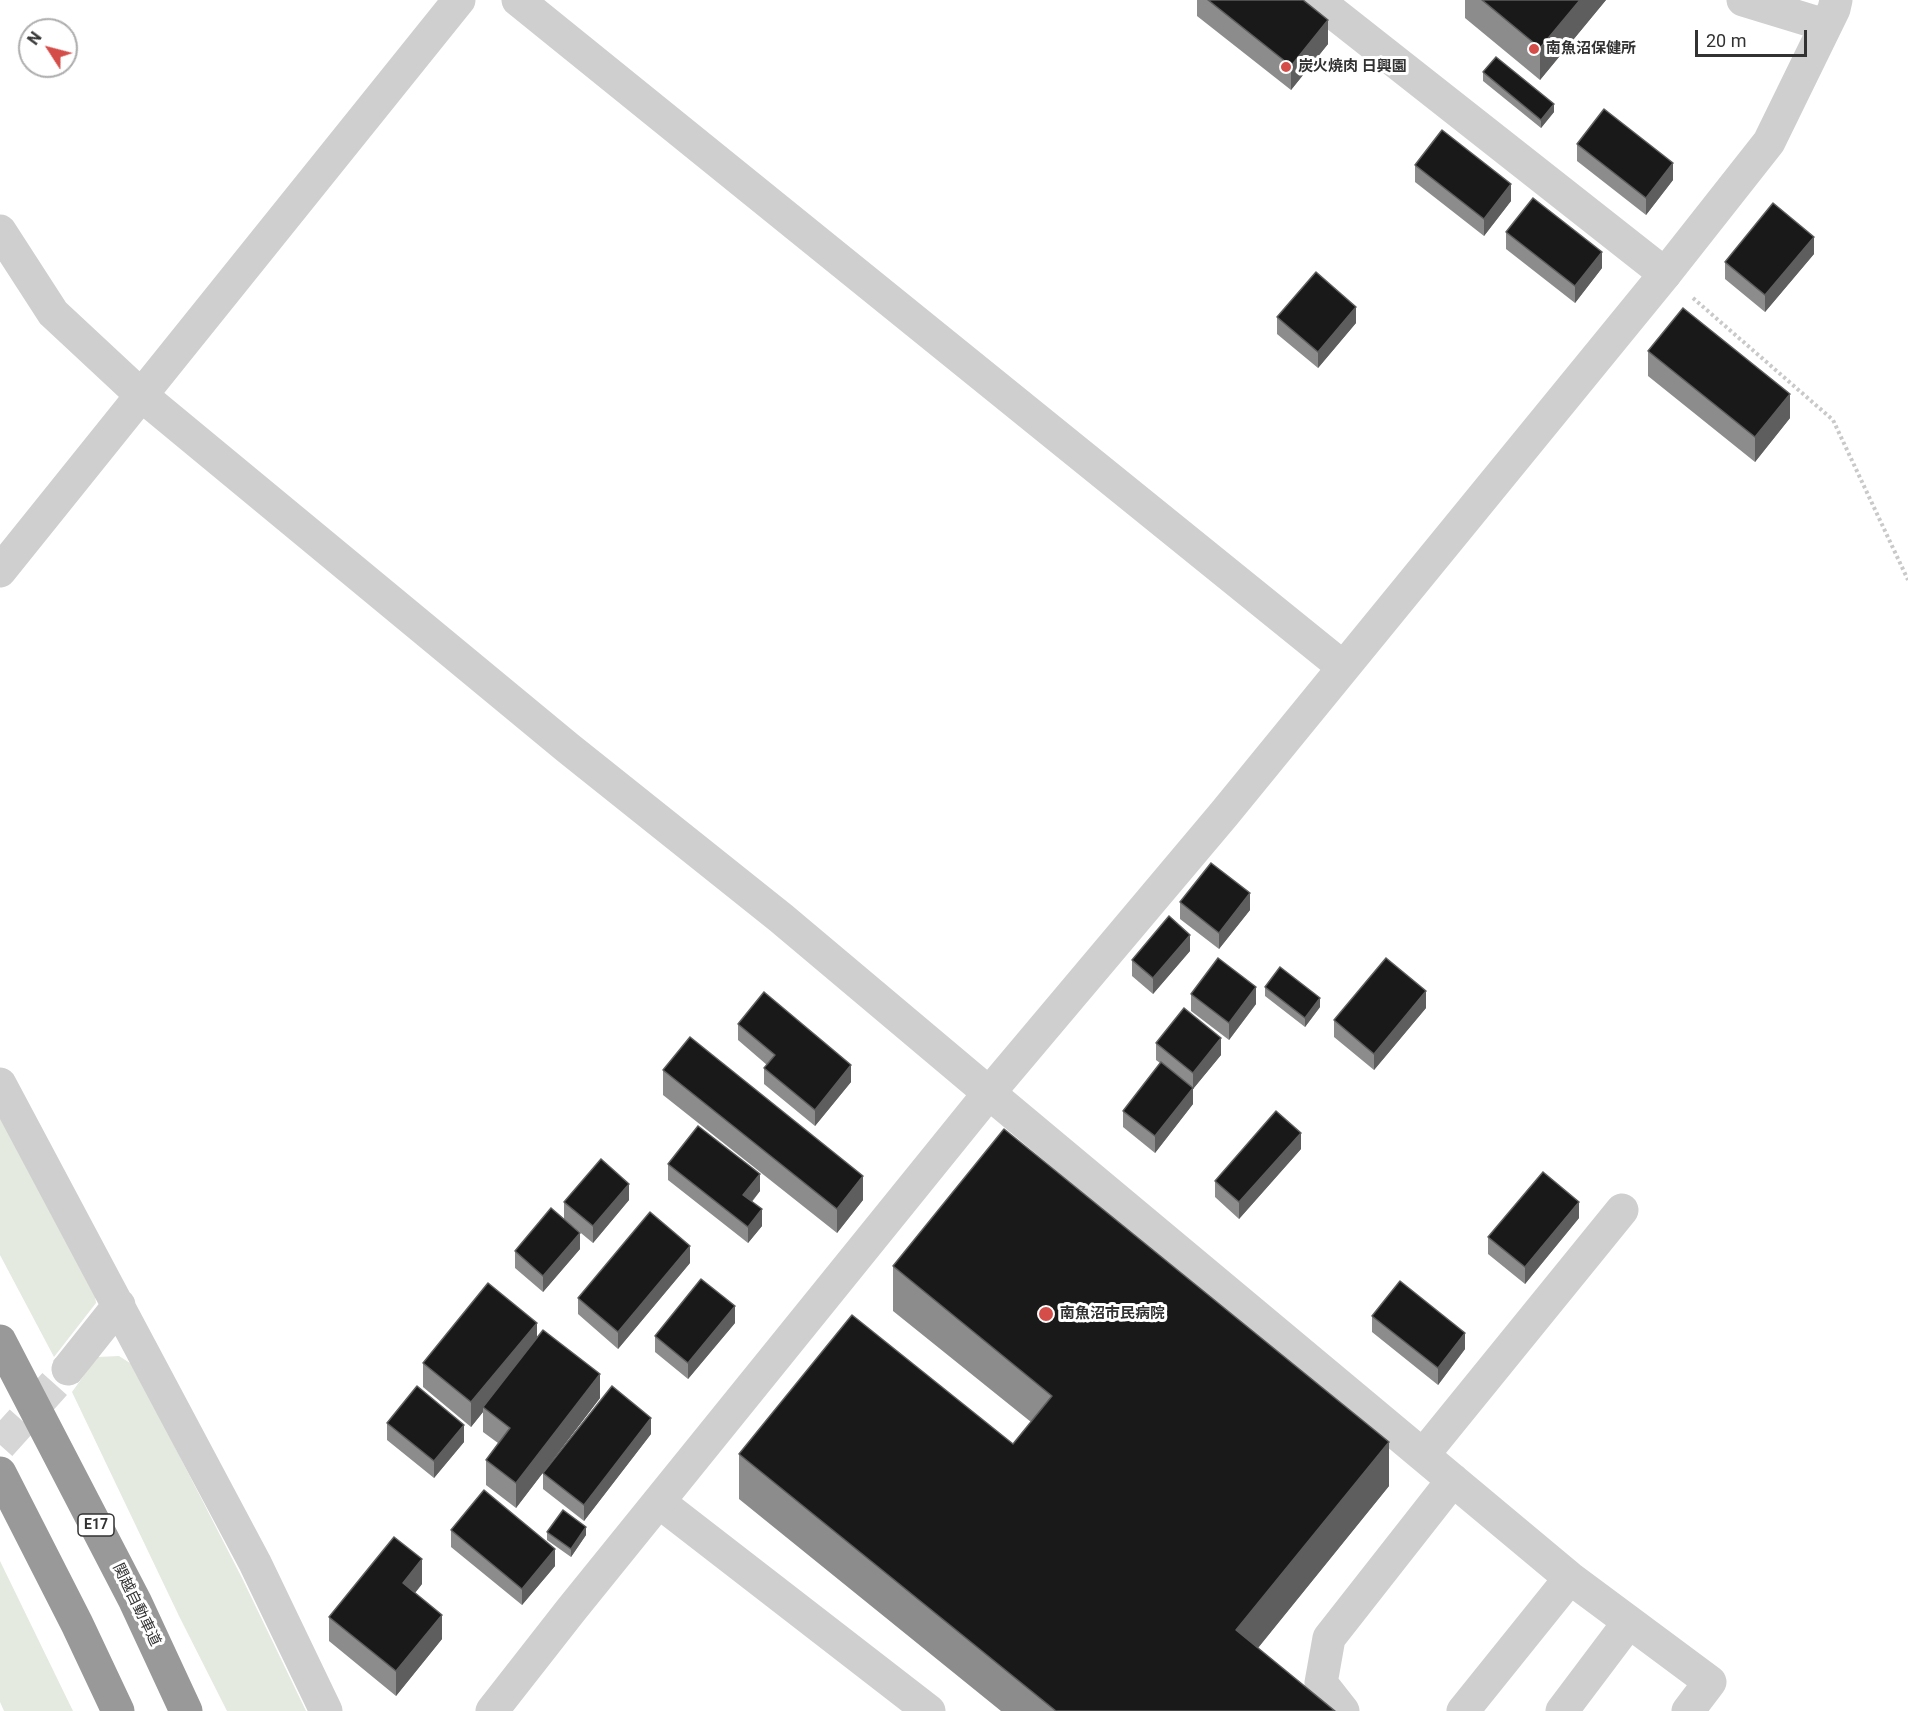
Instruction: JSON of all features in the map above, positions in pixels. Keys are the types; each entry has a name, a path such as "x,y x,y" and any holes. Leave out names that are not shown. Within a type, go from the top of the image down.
{"highway":[{"name":"関越自動車道","path":"0,1341 135,1601 186,1711"},
{"path":"0,1473 77,1624 118,1711"}],"street":[{"path":"0,571 459,0"},
{"path":"518,0 1343,667"},
{"path":"1317,0 1665,274"},
{"path":"492,1711 989,1093 1216,823 1665,274 1769,142 1831,13 1743,0"},
{"path":"0,231 54,313 141,395 568,748 781,918 1570,1578 1710,1682 1688,1711"},
{"path":"0,1084 255,1563 326,1711"},
{"path":"1423,1455 1622,1210"},
{"path":"68,1369 119,1305"},
{"path":"1343,1711 1321,1683 1329,1638 1453,1480"},
{"path":"659,1502 929,1711"},
{"path":"1463,1711 1570,1578"},
{"path":"1562,1711 1629,1622"}],"path":[{"path":"1665,274 1833,420 1908,580"}],"shaded area":[{"path":"0,1111 94,1288 96,1303 54,1357 0,1255"},
{"path":"119,1356 133,1365 242,1578 306,1711 227,1711 72,1392 97,1357"},
{"path":"0,1561 73,1711 4,1711 0,1702"}],"building":[{"path":"1208,0 1303,0 1328,20 1291,66"},
{"path":"1482,0 1580,0 1540,48"},
{"path":"1496,57 1554,104 1541,120 1483,72"},
{"path":"1604,109 1673,163 1646,198 1577,144"},
{"path":"1442,130 1511,184 1484,219 1415,165"},
{"path":"1533,198 1602,252 1575,286 1506,232"},
{"path":"1773,203 1814,237 1765,295 1725,262"},
{"path":"1316,272 1356,307 1318,352 1277,317"},
{"path":"1683,308 1790,394 1755,437 1648,351"},
{"path":"1211,863 1250,893 1219,933 1180,902"},
{"path":"1169,916 1190,935 1153,978 1132,960"},
{"path":"1218,958 1256,987 1229,1023 1191,994"},
{"path":"1386,958 1426,991 1374,1054 1334,1020"},
{"path":"1280,967 1320,998 1305,1018 1265,987"},
{"path":"764,992 851,1065 815,1110 764,1068 775,1055 738,1024"},
{"path":"1184,1008 1221,1038 1193,1073 1156,1043"},
{"path":"690,1037 863,1176 837,1209 663,1070"},
{"path":"1161,1062 1193,1088 1155,1136 1123,1111"},
{"path":"1276,1111 1301,1133 1239,1202 1215,1181"},
{"path":"698,1126 760,1174 743,1195 762,1209 748,1227 668,1164"},
{"path":"1004,1129 1389,1442 1236,1630 1335,1711 1056,1711 739,1454 852,1315 1013,1444 1052,1396 893,1266"},
{"path":"601,1159 629,1184 593,1226 564,1202"},
{"path":"1543,1172 1579,1202 1525,1267 1488,1237"},
{"path":"551,1208 580,1233 543,1276 515,1251"},
{"path":"650,1212 690,1246 618,1332 578,1298"},
{"path":"701,1279 735,1306 688,1363 655,1336"},
{"path":"1400,1281 1465,1333 1438,1368 1372,1316"},
{"path":"488,1283 537,1323 471,1402 423,1363"},
{"path":"543,1330 600,1374 516,1483 486,1460 510,1428 483,1407"},
{"path":"417,1386 464,1425 434,1461 387,1423"},
{"path":"612,1386 651,1418 584,1505 543,1473"},
{"path":"484,1490 555,1549 522,1589 451,1530"},
{"path":"563,1510 586,1527 571,1549 547,1532"},
{"path":"394,1537 422,1559 403,1583 442,1615 396,1671 329,1617"}],"tunnel":[{"path":"0,1445 68,1369"}],"place":[{"name":"南魚沼保健所","path":"1534,49"},
{"name":"炭火焼肉 日興園","path":"1286,67"},
{"name":"南魚沼市民病院","path":"1046,1314"}]}
